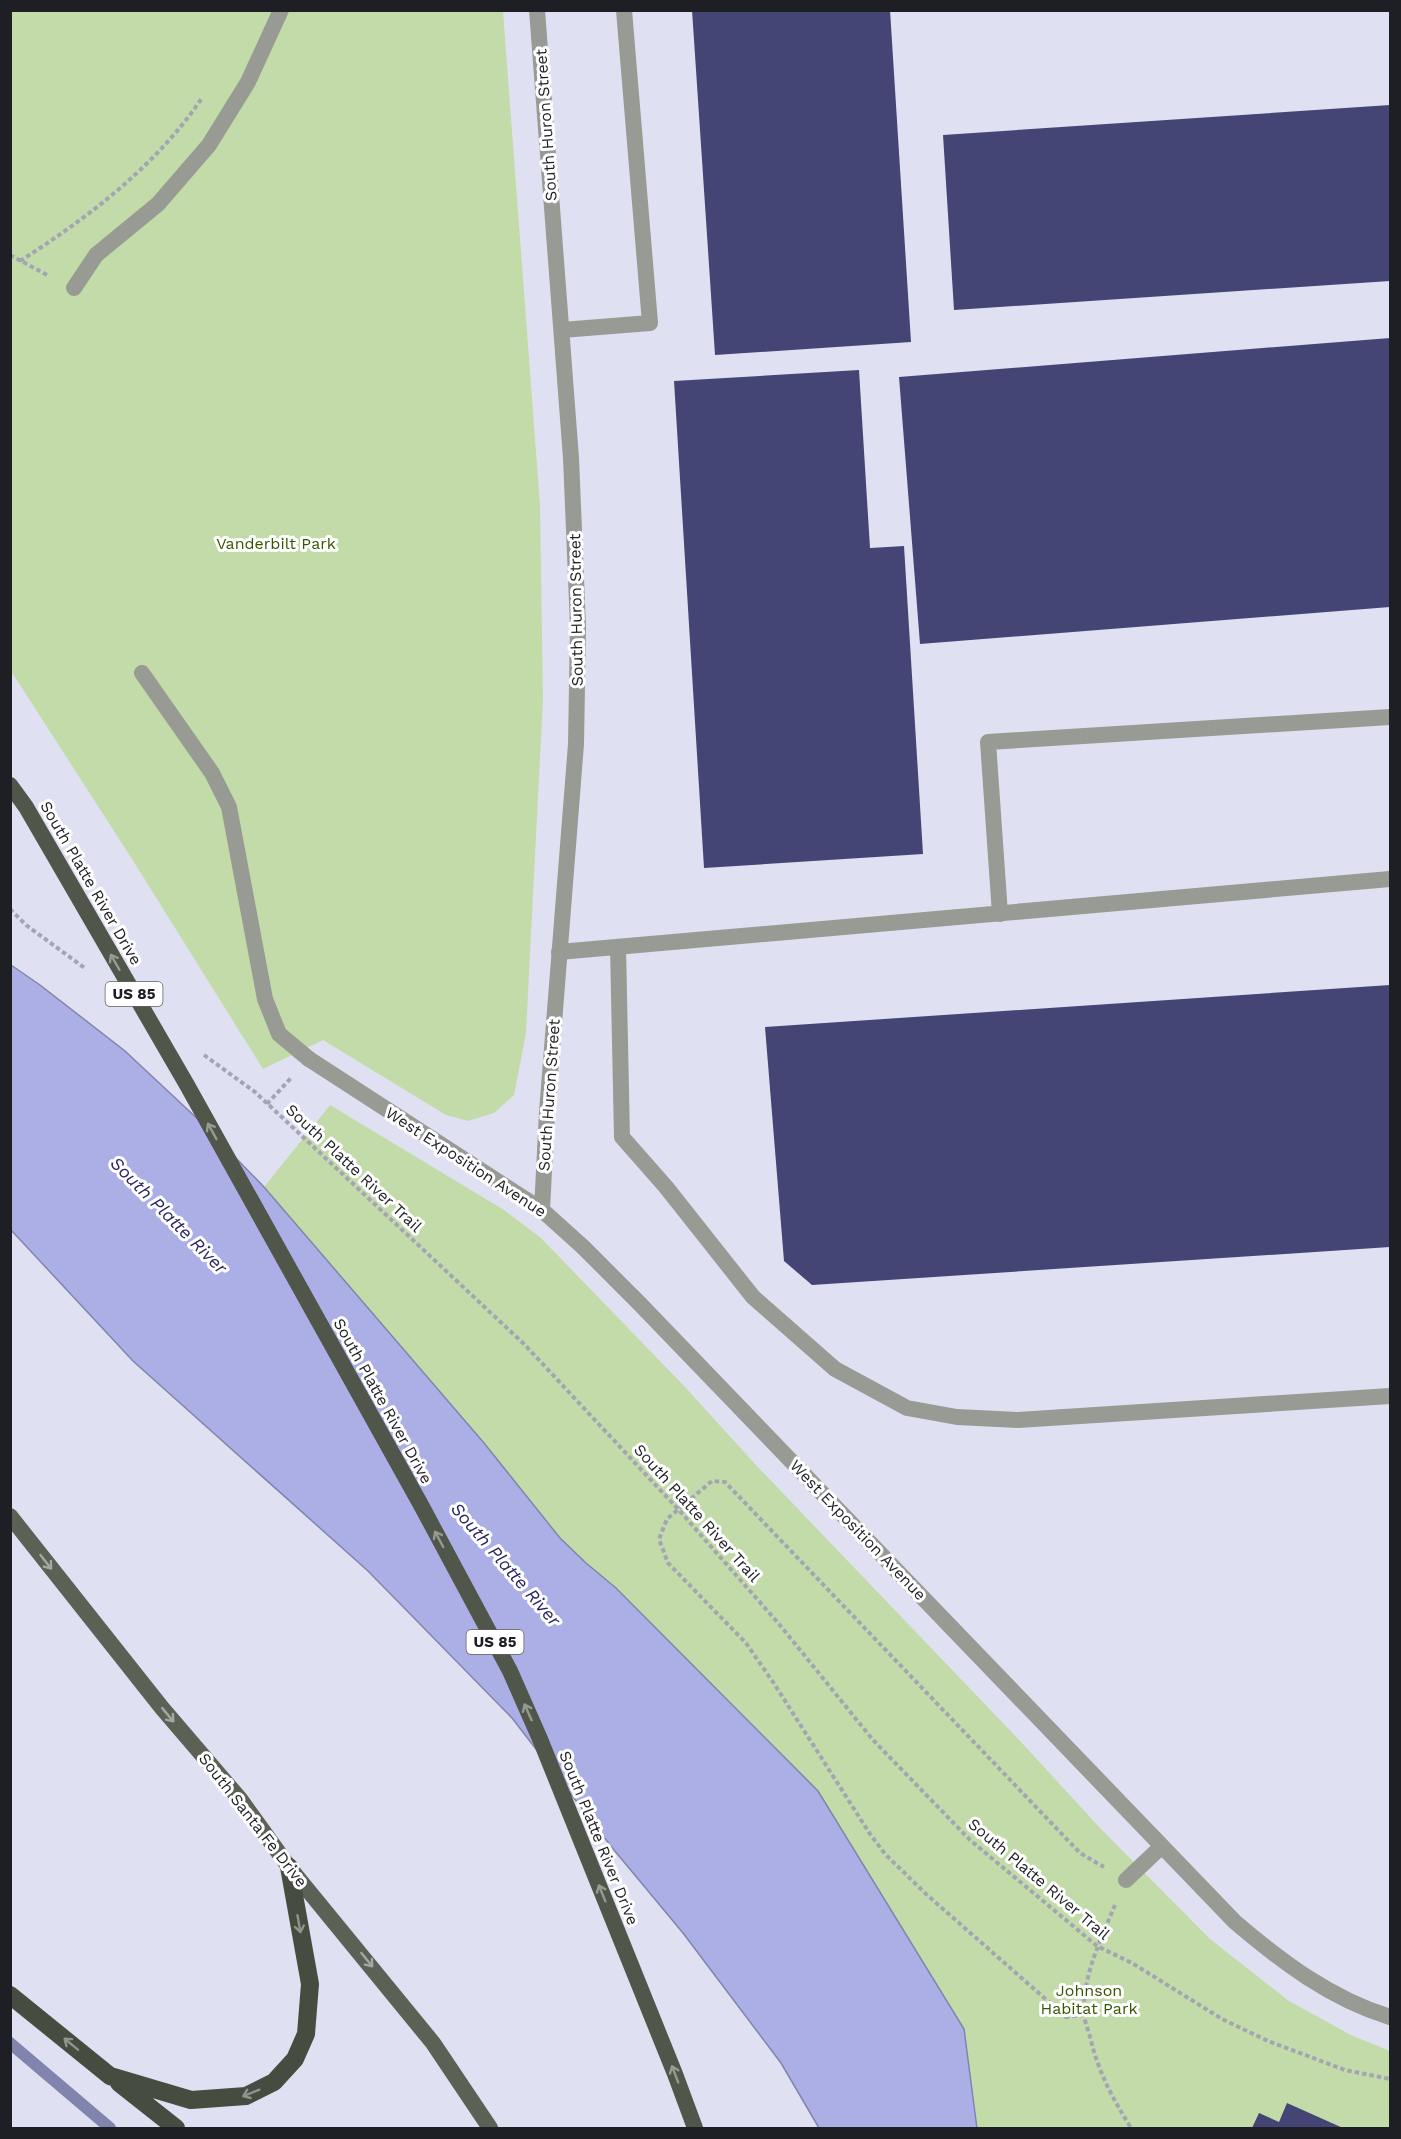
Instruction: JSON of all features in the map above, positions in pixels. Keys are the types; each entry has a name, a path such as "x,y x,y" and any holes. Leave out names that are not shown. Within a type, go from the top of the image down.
{"highway":[{"name":"South Platte River Drive","path":"10,785 26,807 187,1085 421,1505 510,1671 540,1739 695,2128"},
{"path":"110,2076 191,2100 246,2096 274,2082 294,2059 306,2034 310,1984 289,1867"},
{"path":"10,1995 176,2128"}],"main road":[{"name":"South Santa Fe Drive","path":"10,1516 162,1708 240,1799 289,1867 433,2043 490,2128"}],"street":[{"path":"74,288 96,255 159,204 209,145 248,82 281,10"},
{"name":"South Huron Street","path":"537,10 572,469 578,646 576,744 542,1210"},
{"path":"562,330 650,323 624,10"},
{"name":"West Exposition Avenue","path":"142,673 212,773 229,807 264,999 279,1034 309,1059 542,1210 639,1303 1235,1922 1288,1965 1318,1984 1348,2001 1390,2017"},
{"path":"1000,914 988,742 1390,717"},
{"path":"560,952 1390,879"},
{"path":"618,947 622,1137 666,1187 753,1297 835,1369 907,1408 957,1417 1018,1420 1390,1396"},
{"path":"1126,1880 1162,1846"}],"path":[{"path":"10,255 20,261 80,220 132,179 195,108 207,90"},
{"path":"10,909 26,925 93,974"},
{"name":"South Platte River Trail","path":"197,1050 255,1092 524,1344 678,1509 779,1624 873,1740 970,1840 1097,1946 1132,1964 1222,2019 1268,2041 1345,2070 1390,2079"},
{"path":"1084,2015 1066,2017 933,1901 885,1854 786,1700 746,1643 668,1563 659,1539 667,1520 712,1480 725,1482 1080,1853 1126,1880 1097,1946 1086,1987 1084,2015 1092,2049 1106,2087 1131,2128"}],"green space":[{"name":"Vanderbilt Park","path":"10,11 503,11 540,505 543,699 526,1033 514,1095 494,1113 468,1121 446,1115 323,1040 263,1069 11,671"},
{"name":"Johnson Habitat Park","path":"330,1105 504,1210 541,1238 686,1388 755,1464 1022,1743 1100,1828 1210,1939 1289,2001 1351,2035 1390,2051 1390,2128 978,2128 964,2029 586,1563 560,1538 484,1443 264,1187"}],"water":[{"name":"South Platte River","path":"11,965 125,1051 202,1123 264,1187 484,1443 560,1538 616,1588 818,1791 964,2029 977,2128 819,2128 781,2063 683,1933 614,1850 512,1718 368,1571 133,1361 11,1230"}],"building":[{"path":"692,10 890,10 911,342 715,355"},
{"path":"1390,105 1390,281 954,310 943,135"},
{"path":"1390,338 1390,607 920,644 899,377"},
{"path":"859,370 870,548 904,546 923,854 704,868 674,381"},
{"path":"1390,985 1390,1247 812,1285 784,1261 765,1027"},
{"path":"1287,2103 1343,2128 1252,2128 1259,2113 1279,2122"}],"waterway":[{"path":"10,2043 110,2128"}]}
